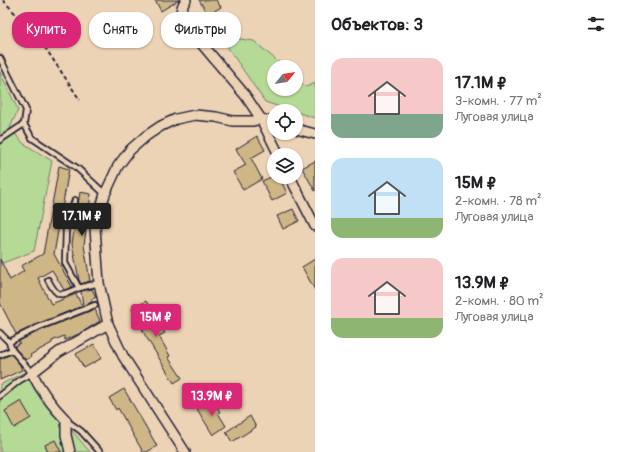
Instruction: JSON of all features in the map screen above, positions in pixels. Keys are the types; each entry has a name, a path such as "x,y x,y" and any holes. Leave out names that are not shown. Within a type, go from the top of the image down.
{"street":[{"path":"186,0 180,15 184,23 245,95 261,119 276,148"},
{"path":"185,452 123,356 108,324 99,283 95,228 105,194 118,166 130,150 160,126 176,119 195,115 216,117 233,121 253,121 261,119 267,120"},
{"path":"303,131 315,134"},
{"path":"294,184 315,226"},
{"path":"70,452 66,435 66,420 41,390 32,373 59,352 108,324"}],"lane":[{"path":"0,58 26,110 24,124 32,138 77,168 105,194"},
{"path":"0,140 24,124"},
{"path":"75,200 66,228 65,263 78,288"},
{"path":"48,280 54,292 58,294 64,294 78,288 99,283"},
{"path":"8,342 39,327 95,305"},
{"path":"0,333 8,342 12,350 32,373 20,380 0,396"},
{"path":"0,355 12,350"},
{"path":"66,420 82,431 100,452"}],"path":[{"path":"3,0 42,43 80,100"}],"green space":[{"path":"241,39 254,41 276,60 267,60 267,96 303,96 303,84 306,87 315,83 315,118 303,114 303,104 271,104 265,102 228,48 241,48"},
{"path":"0,72 18,110 10,128 23,143 52,161 34,251 0,264"},
{"path":"23,373 90,452 0,452 0,385"}],"building":[{"path":"155,0 179,0 161,11"},
{"path":"199,0 216,0 221,7 213,12 206,12"},
{"path":"257,136 265,150 251,158 262,179 243,190 233,172 246,165 236,149"},
{"path":"315,161 315,191 303,170 303,167"},
{"path":"59,166 69,169 54,254 72,287 64,290 52,270 38,278 51,304 76,294 82,306 16,334 0,303 0,259 10,280 24,271 21,266 43,254"},
{"path":"267,179 267,184 282,184 287,193 272,201 262,181"},
{"path":"80,192 91,194 84,245 90,281 81,284 72,244"},
{"path":"293,209 299,221 283,229 277,216"},
{"path":"315,259 315,290 302,267"},
{"path":"92,289 96,297 91,300 92,302 83,306 81,291"},
{"path":"146,301 165,333 159,336 170,356 168,357 182,378 174,383 142,330 144,329 132,309"},
{"path":"95,309 100,321 81,333 65,340 64,336 52,341 52,343 30,355 31,357 26,360 15,348 15,346 20,343 19,341 41,330"},
{"path":"94,344 102,358 84,368 76,354"},
{"path":"11,354 22,370 0,380 0,359"},
{"path":"124,389 157,446 147,452 143,452 118,408 116,410 109,398"},
{"path":"213,400 220,412 218,413 226,426 213,435 197,409"},
{"path":"21,401 31,418 14,428 5,411"},
{"path":"250,416 256,427 232,442 226,432"},
{"path":"55,440 61,452 48,452 45,445"}]}
